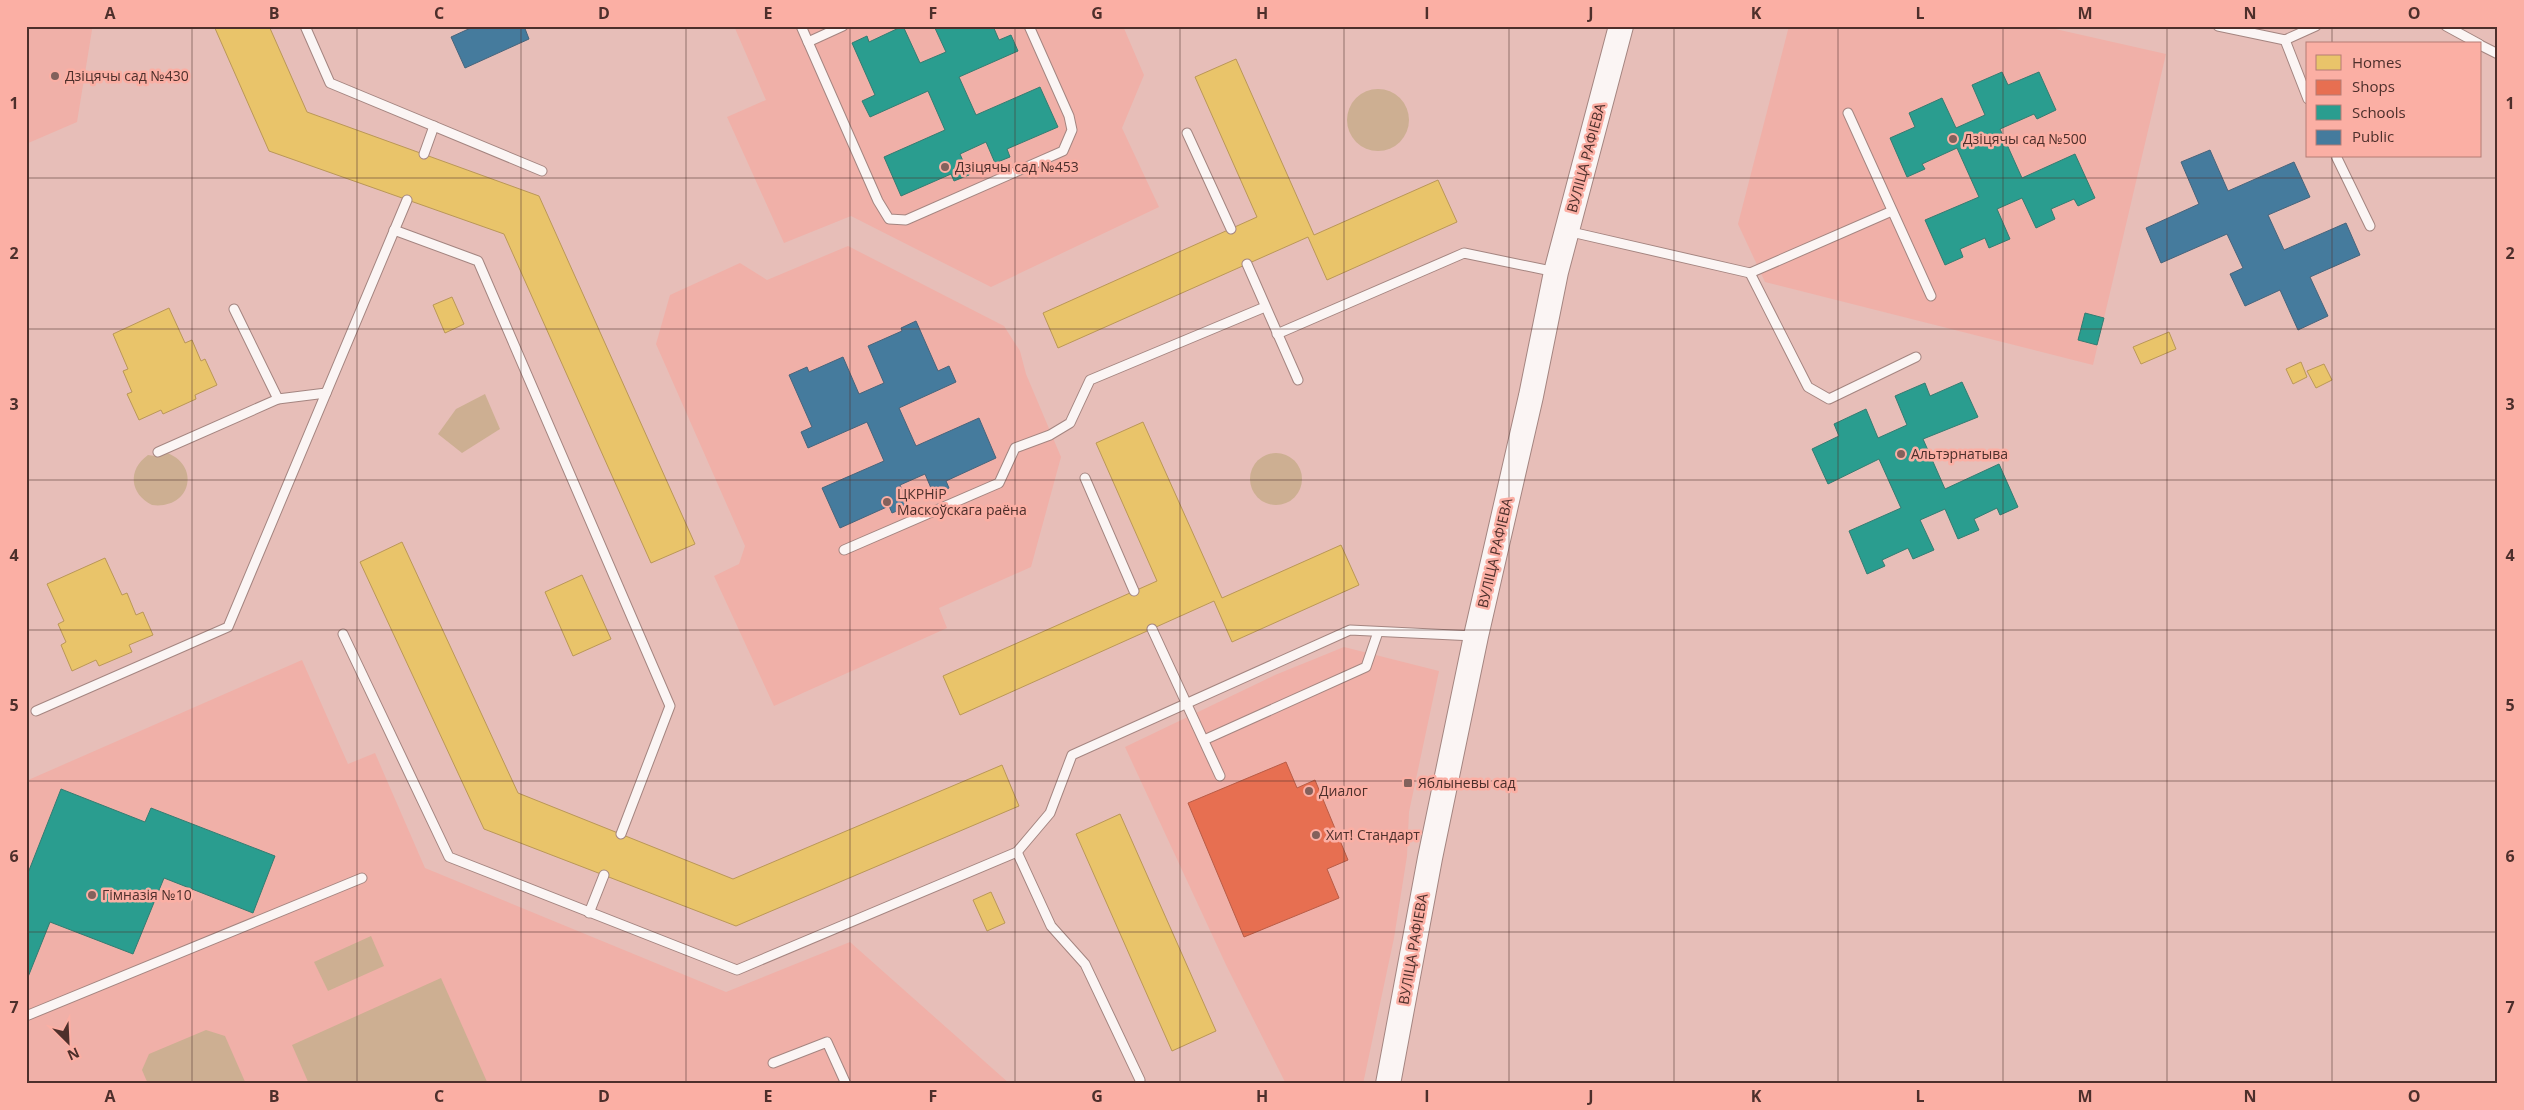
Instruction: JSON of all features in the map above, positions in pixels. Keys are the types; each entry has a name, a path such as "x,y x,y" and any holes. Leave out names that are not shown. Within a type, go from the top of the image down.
{"main road":[{"name":"ВУЛІЦА РАФІЕВА","path":"1388,1084 1430,858 1476,636 1531,396 1556,272 1621,26"}],"lane":[{"path":"305,26 330,83 542,170"},
{"path":"801,26 878,200 889,219 906,220 1063,151 1072,130 1069,116 1029,26"},
{"path":"808,42 843,26"},
{"path":"2218,26 2285,40 2316,26"},
{"path":"2446,26 2476,42"},
{"path":"2285,40 2306,94"},
{"path":"2482,45 2498,54"},
{"path":"1848,113 1931,296"},
{"path":"424,154 434,126"},
{"path":"1187,133 1231,229"},
{"path":"2337,158 2370,226"},
{"path":"36,711 228,627 407,200"},
{"path":"1567,230 1750,273 1892,212"},
{"path":"394,230 478,261 670,706 622,834"},
{"path":"1277,334 1464,253 1556,272"},
{"path":"1247,264 1298,380"},
{"path":"1750,273 1808,386 1820,395 1829,399 1916,357"},
{"path":"844,550 999,482 1015,448 1050,434 1070,423 1090,380 1265,307"},
{"path":"234,310 278,399"},
{"path":"158,452 278,399 326,394"},
{"path":"1085,478 1134,591"},
{"path":"1152,629 1220,776"},
{"path":"343,634 449,857 737,970 1017,852 1050,813 1072,755 1187,703 1350,630 1476,636"},
{"path":"1204,740 1366,667 1378,632"},
{"path":"1017,852 1051,926 1086,964 1140,1080"},
{"path":"589,913 604,875"},
{"path":"26,1016 362,878"},
{"path":"773,1063 826,1042 846,1084"}],"shaded area":[{"name":"Дзіцячы сад №430","path":"26,26 91,26 92,30 77,122 26,144"},
{"name":"Дзіцячы сад №453","path":"734,26 1123,26 1144,75 1122,128 1159,207 991,287 851,216 784,243 727,117 766,100"},
{"name":"Дзіцячы сад №500","path":"1789,26 2042,26 2166,54 2093,365 1765,282 1738,224"},
{"path":"1372,89 1384,89 1400,98 1407,108 1409,120 1407,132 1400,142 1384,151 1372,151 1361,146 1352,137 1347,126 1347,114 1352,103 1361,94"},
{"name":"ЦКРНіР Маскоўскага раёна","path":"848,246 1004,326 1020,351 1026,374 1061,457 1031,567 939,608 947,628 774,706 714,576 739,564 745,546 656,344 670,295 740,263 767,280"},
{"path":"485,394 500,429 462,453 438,434 456,409"},
{"path":"165,452 177,458 184,466 187,485 183,494 176,501 165,505 152,505 139,495 134,482 134,475 141,461 148,455 155,456"},
{"path":"1271,453 1281,453 1295,460 1302,474 1302,484 1295,498 1281,505 1271,505 1261,501 1254,494 1250,484 1250,474 1254,464 1261,457"},
{"path":"1344,647 1439,671 1409,812 1407,856 1394,938 1363,1084 1286,1084 1227,967 1125,747 1275,675"},
{"path":"302,660 348,764 375,753 425,868 726,992 850,942 1010,1084 26,1084 26,781"},
{"path":"371,936 384,966 328,991 314,962"},
{"path":"441,978 488,1084 309,1084 292,1045"},
{"path":"206,1030 225,1036 246,1084 148,1084 142,1070 149,1054"}],"building: Homes":[{"path":"214,26 269,26 307,112 539,196 695,544 651,563 504,234 269,151"},
{"path":"1236,59 1314,235 1438,180 1457,222 1327,280 1308,237 1058,348 1043,313 1257,217 1195,77"},
{"path":"452,297 464,324 445,333 433,305"},
{"path":"169,308 185,343 192,340 201,361 205,359 217,385 195,395 196,399 163,414 161,410 139,420 127,394 132,392 123,371 128,369 113,334"},
{"path":"2169,332 2176,349 2141,364 2133,347"},
{"path":"2301,362 2307,377 2293,384 2286,369"},
{"path":"2324,364 2332,380 2316,388 2307,371"},
{"path":"1143,422 1222,598 1341,545 1359,585 1232,642 1214,601 960,715 943,676 1157,581 1096,443"},
{"path":"402,542 518,793 733,879 1002,765 1019,806 736,926 484,829 360,562"},
{"path":"105,558 122,595 127,593 136,615 143,612 153,635 129,645 132,652 99,666 96,660 72,671 61,645 66,642 58,624 64,621 47,584"},
{"path":"582,575 611,639 573,656 545,592"},
{"path":"1120,814 1216,1031 1172,1051 1076,834"},
{"path":"991,892 1005,923 987,931 973,900"}],"building: Shops":[{"path":"1286,762 1297,788 1315,780 1348,860 1327,869 1339,898 1244,937 1188,803"}],"building: Schools":[{"path":"903,26 920,63 946,52 934,26 993,26 999,40 1011,35 1018,51 959,77 976,115 1040,87 1058,127 1007,149 1010,157 995,163 986,142 960,154 969,175 954,181 951,174 901,196 884,157 945,130 928,91 870,117 862,101 875,95 852,43 867,36 869,42"},
{"path":"2002,72 2008,85 2039,72 2056,110 2037,119 2034,114 2000,129 2022,178 2075,154 2095,198 2078,206 2074,199 2051,209 2055,219 2036,228 2022,198 1997,209 2010,239 1989,248 1985,238 1960,249 1963,257 1945,265 1925,220 1979,197 1957,148 1922,164 1925,169 1907,177 1890,138 1915,127 1909,113 1942,98 1956,128 1985,115 1972,85"},
{"path":"2085,313 2104,318 2097,345 2078,340"},
{"path":"1962,382 1978,417 1923,439 1945,489 1999,464 2018,507 2000,515 1997,508 1974,519 1979,530 1958,539 1945,509 1920,520 1934,550 1913,559 1908,548 1882,560 1885,566 1867,574 1849,531 1901,508 1879,459 1828,484 1812,449 1839,436 1834,424 1866,409 1878,438 1907,425 1895,396 1925,383 1930,396"},
{"name":"Гімназія №10","path":"61,789 145,822 151,808 275,856 253,913 164,878 133,954 50,922 26,982 26,878"}],"building: Public":[{"path":"475,26 524,26 529,39 465,68 451,37"},
{"path":"2210,150 2228,191 2294,162 2310,197 2268,215 2284,250 2346,223 2360,255 2310,277 2328,316 2298,330 2280,290 2245,306 2230,274 2243,268 2227,234 2161,263 2146,228 2199,204 2181,162"},
{"path":"916,321 938,371 949,366 956,382 899,408 916,446 979,418 996,458 946,481 949,488 934,495 925,474 900,485 909,506 892,513 889,506 840,528 822,488 884,461 867,422 808,448 801,432 812,427 789,375 807,367 809,372 843,357 859,394 884,383 868,346 902,331 901,328"}],"place":[{"name":"Дзіцячы сад №430","path":"55,76"},
{"name":"Дзіцячы сад №500","path":"1953,139"},
{"name":"Дзіцячы сад №453","path":"945,167"},
{"name":"Альтэрнатыва","path":"1901,454"},
{"name":"ЦКРНіР Маскоўскага раёна","path":"887,502"},
{"name":"Яблыневы сад","path":"1408,783"},
{"name":"Диалог","path":"1309,791"},
{"name":"Хит! Стандарт","path":"1316,835"},
{"name":"Гімназія №10","path":"92,895"}]}
